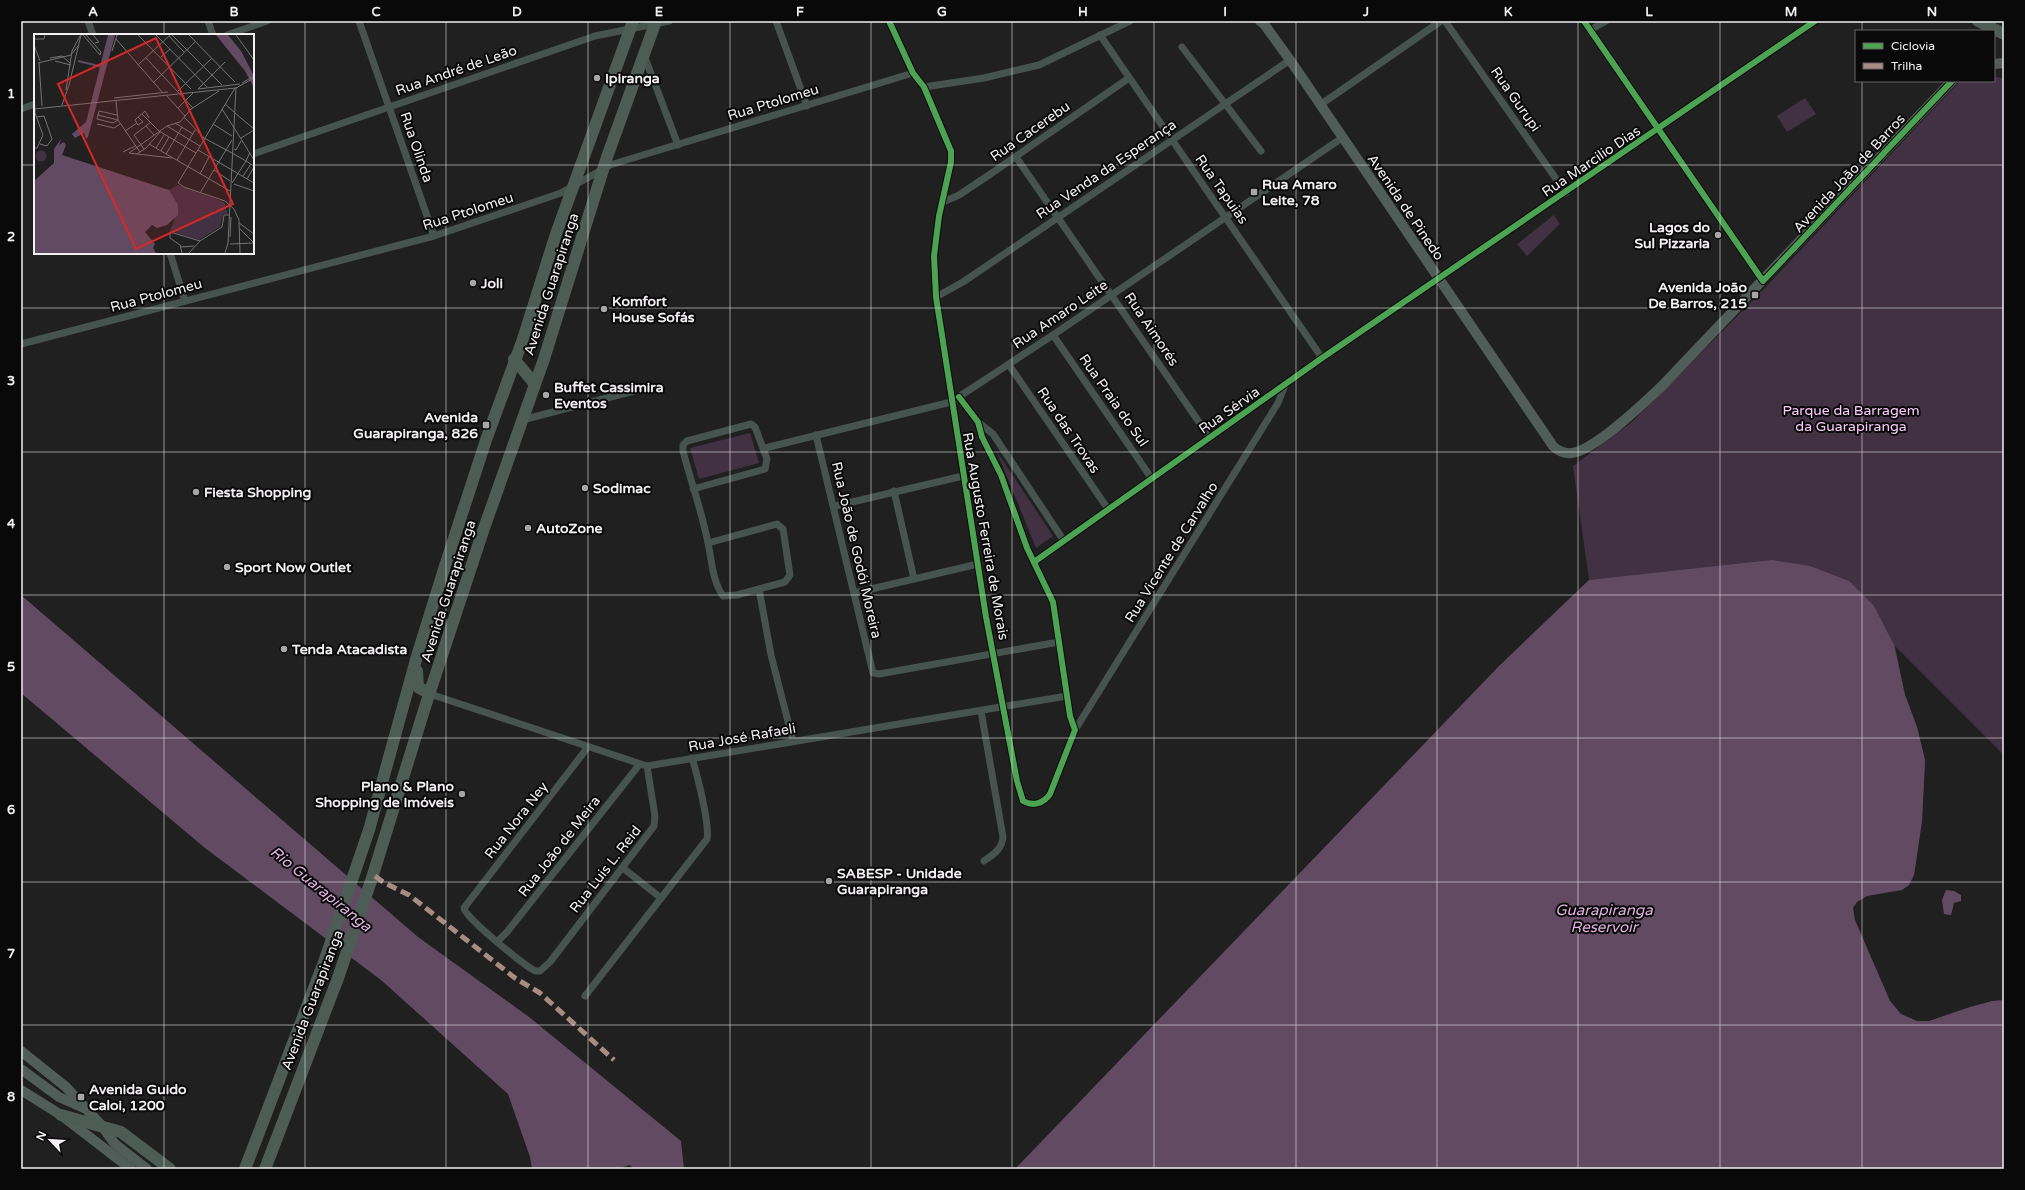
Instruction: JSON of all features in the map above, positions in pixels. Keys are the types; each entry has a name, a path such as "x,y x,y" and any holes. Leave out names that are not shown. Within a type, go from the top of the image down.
{"main road":[{"path":"1978,21 2004,34"},
{"name":"Avenida Guarapiranga","path":"265,1169 338,978 385,840 430,694 605,167 655,23"},
{"name":"Avenida Guarapiranga","path":"245,1169 324,962 369,830 417,656 444,566 514,359 523,339 572,188 631,25"},
{"path":"514,359 534,384"},
{"path":"417,656 418,687 430,694"},
{"path":"61,1115 101,1125 121,1132 170,1169"}],"street":[{"path":"88,21 93,34"},
{"path":"208,21 213,34"},
{"path":"230,34 267,21"},
{"name":"Rua Olinda","path":"359,21 434,236"},
{"name":"Rua André de Leão","path":"254,154 595,36 631,25 669,21"},
{"path":"776,21 807,106"},
{"name":"Rua Augusto Ferreira de Morais","path":"890,21 913,73 924,87 951,151 952,162 939,216 934,256 936,297 951,402 993,653 1019,793 1023,801 1026,803"},
{"path":"924,87 984,78 1039,65 1130,21"},
{"path":"1320,105 1441,21"},
{"name":"Rua Gurupi","path":"1445,21 1566,193"},
{"path":"1584,21 1763,281"},
{"path":"1590,30 1606,21"},
{"name":"Rua Marcilio Dias","path":"1438,279 1816,21"},
{"name":"Avenida de Pinedo","path":"1262,22 1290,60 1553,446"},
{"name":"Rua Tapuias","path":"1100,35 1322,358"},
{"path":"1182,47 1261,151"},
{"path":"644,55 678,145"},
{"name":"Rua Venda da Esperança","path":"936,297 963,282 1290,60"},
{"name":"Rua Ptolomeu","path":"21,344 434,236 572,188 605,167 913,73"},
{"name":"Rua Cacerebu","path":"943,202 959,195 1016,157 1129,78"},
{"name":"Avenida João de Barros","path":"1553,446 1564,453 1577,452 1602,437 1630,416 1661,387 1763,281 1951,82"},
{"path":"21,109 34,104"},
{"name":"Rua Amaro Leite","path":"765,448 951,402 1113,295 1342,138"},
{"name":"Rua Aimorés","path":"1016,157 1113,295 1210,438"},
{"path":"170,254 186,301"},
{"name":"Rua Sérvia","path":"1034,562 1322,358 1438,279"},
{"name":"Rua Praia do Sul","path":"1053,335 1152,479"},
{"name":"Rua das Trovas","path":"1009,365 1108,509"},
{"name":"Rua Vicente de Carvalho","path":"1026,803 1035,804 1047,800 1075,730 1278,403 1285,385"},
{"path":"521,420 634,391"},
{"path":"959,397 978,422 992,434 1064,541"},
{"path":"978,422 982,437 1001,475 1022,535 1053,602 1071,720 1075,730"},
{"path":"693,489 762,471 767,464 765,448 758,430 751,424 690,440 683,445 693,489 708,543 711,564 719,591 723,596 737,595 785,582 790,575 783,529 777,524 708,543"},
{"name":"Rua João de Godói Moreira","path":"816,435 835,506 872,671 874,674 993,653"},
{"path":"835,506 963,476"},
{"path":"894,491 914,579"},
{"path":"854,593 978,564"},
{"path":"759,590 771,655 793,741"},
{"path":"993,653 1059,642"},
{"name":"Rua José Rafaeli","path":"430,694 647,766 1068,696"},
{"path":"981,711 1003,837 1003,844 998,851 984,861"},
{"name":"Rua Nora Ney","path":"497,942 465,913 464,908 588,747"},
{"path":"585,996 707,837 692,758"},
{"name":"Rua João de Meira","path":"497,942 522,913 639,764"},
{"name":"Rua Luis L. Reid","path":"497,942 535,971 540,971 550,962 655,824 647,766"},
{"path":"623,868 661,898"},
{"path":"21,1051 66,1087 101,1125 115,1144 147,1169"},
{"path":"21,1069 59,1097 86,1109"},
{"path":"21,1090 61,1115 131,1169"}],"green space":[{"name":"Parque da Barragem da Guarapiranga","path":"1995,77 2004,78 2004,755 1895,646 1905,695 1917,727 1925,760 1922,821 1914,875 1909,862 1558,610 1589,580 1573,466 1632,422 1760,293 1959,82 1995,82"},
{"path":"1805,98 1816,114 1787,132 1777,116"},
{"path":"1554,215 1560,224 1527,256 1517,244"},
{"path":"750,433 759,463 699,479 690,448"},
{"path":"997,452 1053,536 1036,548"}],"water":[{"name":"Guarapiranga Reservoir","path":"1772,560 1810,566 1849,581 1874,606 1894,645 1905,695 1917,727 1925,760 1922,821 1914,875 1909,885 1902,890 1867,896 1857,902 1853,908 1855,920 1890,1001 1901,1014 1917,1021 1929,1021 1970,1007 1992,1001 2004,1000 2004,1169 1015,1169 1499,666 1589,580"},
{"name":"Rio Guarapiranga","path":"21,595 418,937 529,1017 681,1141 684,1169 635,1169 629,1165 619,1169 532,1169 530,1157 508,1094 381,980 205,848 21,693"},
{"path":"1946,890 1954,891 1961,895 1961,901 1954,903 1951,915 1944,914 1942,900"}],"marked path":[{"path":"375,876 383,882 409,895 515,978 540,993 614,1060"}],"cycle path":[{"path":"889,21 913,73 924,87 951,151 951,162 939,216 934,256 936,297 986,617 1017,781 1023,801 1034,804 1045,800 1050,794 1075,730 1070,716 1053,602 1027,548 1001,475 982,437 978,422 959,397"},
{"path":"1584,21 1763,281 1951,82"},
{"path":"1034,562 1322,358 1815,21"}],"place":[{"name":"Ipiranga","path":"597,78"},
{"name":"Rua Amaro Leite, 78","path":"1254,192"},
{"name":"Lagos do Sul Pizzaria","path":"1718,235"},
{"name":"Joli","path":"473,283"},
{"name":"Avenida João De Barros, 215","path":"1755,295"},
{"name":"Komfort House Sofás","path":"604,309"},
{"name":"Buffet Cassimira Eventos","path":"546,395"},
{"name":"Avenida Guarapiranga, 826","path":"486,425"},
{"name":"Sodimac","path":"585,488"},
{"name":"Fiesta Shopping","path":"196,492"},
{"name":"AutoZone","path":"528,528"},
{"name":"Sport Now Outlet","path":"227,567"},
{"name":"Tenda Atacadista","path":"284,649"},
{"name":"Plano & Plano Shopping de Imóveis","path":"462,794"},
{"name":"SABESP - Unidade Guarapiranga","path":"829,881"},
{"name":"Avenida Guido Caloi, 1200","path":"81,1097"}]}
